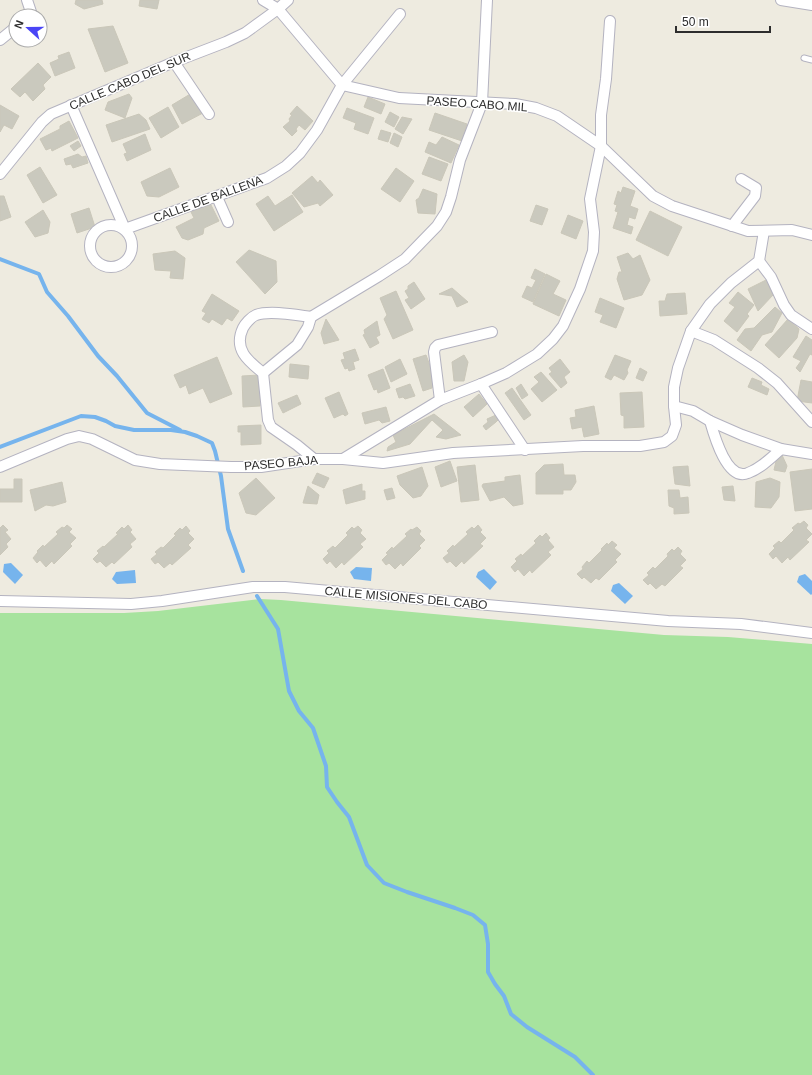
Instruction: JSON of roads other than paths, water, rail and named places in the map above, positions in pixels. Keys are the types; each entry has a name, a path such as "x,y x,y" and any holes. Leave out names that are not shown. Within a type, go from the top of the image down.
{"street":[{"path":"263,0 278,9 342,85"},
{"name":"CALLE CABO DEL SUR","path":"0,174 42,122 51,114 174,62 226,42 244,33 278,9 288,0"},
{"path":"314,459 271,427 268,420 264,373 244,355 239,344 240,334 245,324 255,315 269,313 311,317 379,276 405,258 437,226 446,212 452,197 460,160 482,103 487,0"},
{"path":"781,0 812,5"},
{"name":"CALLE DE BALLENA","path":"125,229 267,178 286,166 300,153 317,130 342,85 400,14"},
{"path":"343,459 440,400 506,373 537,354 553,339 563,326 580,289 593,251 594,232 590,199 600,146 601,115 606,79 610,22"},
{"path":"0,40 8,34"},
{"path":"174,62 209,114"},
{"name":"PASEO CABO MIL","path":"342,85 399,98 515,104 536,108 557,116 600,146 653,196 672,206 748,231 764,232 792,230 812,235"},
{"path":"71,105 125,229 132,239 132,251 126,262 115,268 103,266 93,259 89,247 92,235 101,226 114,224 125,229"},
{"path":"732,226 755,196 756,188 740,179"},
{"path":"217,197 228,222"},
{"path":"764,232 759,261 771,277 784,305 792,315 812,329"},
{"name":"PASEO BAJA","path":"0,467 67,439 79,436 92,439 135,460 160,464 262,467 314,459 343,459 383,463 453,453 582,446 640,446 664,442 672,436 676,425 674,387 678,368 691,331 710,304 731,283 759,261"},
{"path":"264,373 297,345 303,337 311,317"},
{"path":"691,331 714,340 758,368 777,384 812,422"},
{"path":"440,400 434,352 435,348 438,345 492,332"},
{"path":"481,384 525,450"},
{"path":"674,406 693,411 742,436 781,450 812,454"},
{"path":"710,421 715,441 724,458 736,472 748,474 781,450"},
{"name":"CALLE MISIONES DEL CABO","path":"0,601 131,604 162,602 253,587 285,587 668,621 741,624 812,633"}],"lane":[{"path":"804,58 812,60"}],"water":[{"path":"11,563 23,575 15,584 3,572 4,564"},
{"path":"356,567 372,568 371,581 354,579 350,572"},
{"path":"484,569 497,582 490,590 476,577 478,572"},
{"path":"135,570 136,583 117,584 112,579 116,572"},
{"path":"805,574 812,581 811,595 797,582 799,576"},
{"path":"619,583 633,596 625,604 611,591 613,585"}],"waterway":[{"path":"0,259 39,274 47,292 68,316 98,356 117,376 147,413 180,430"},
{"path":"0,447 81,416 95,417 115,426 134,430 171,430 185,432 212,443 221,476 228,529 243,571"},
{"path":"257,596 278,629 289,691 299,711 313,728 326,766 327,787 349,817 367,865 384,883 473,915 485,925 488,944 488,972 504,996 511,1014 527,1027 575,1057 593,1075"}]}
